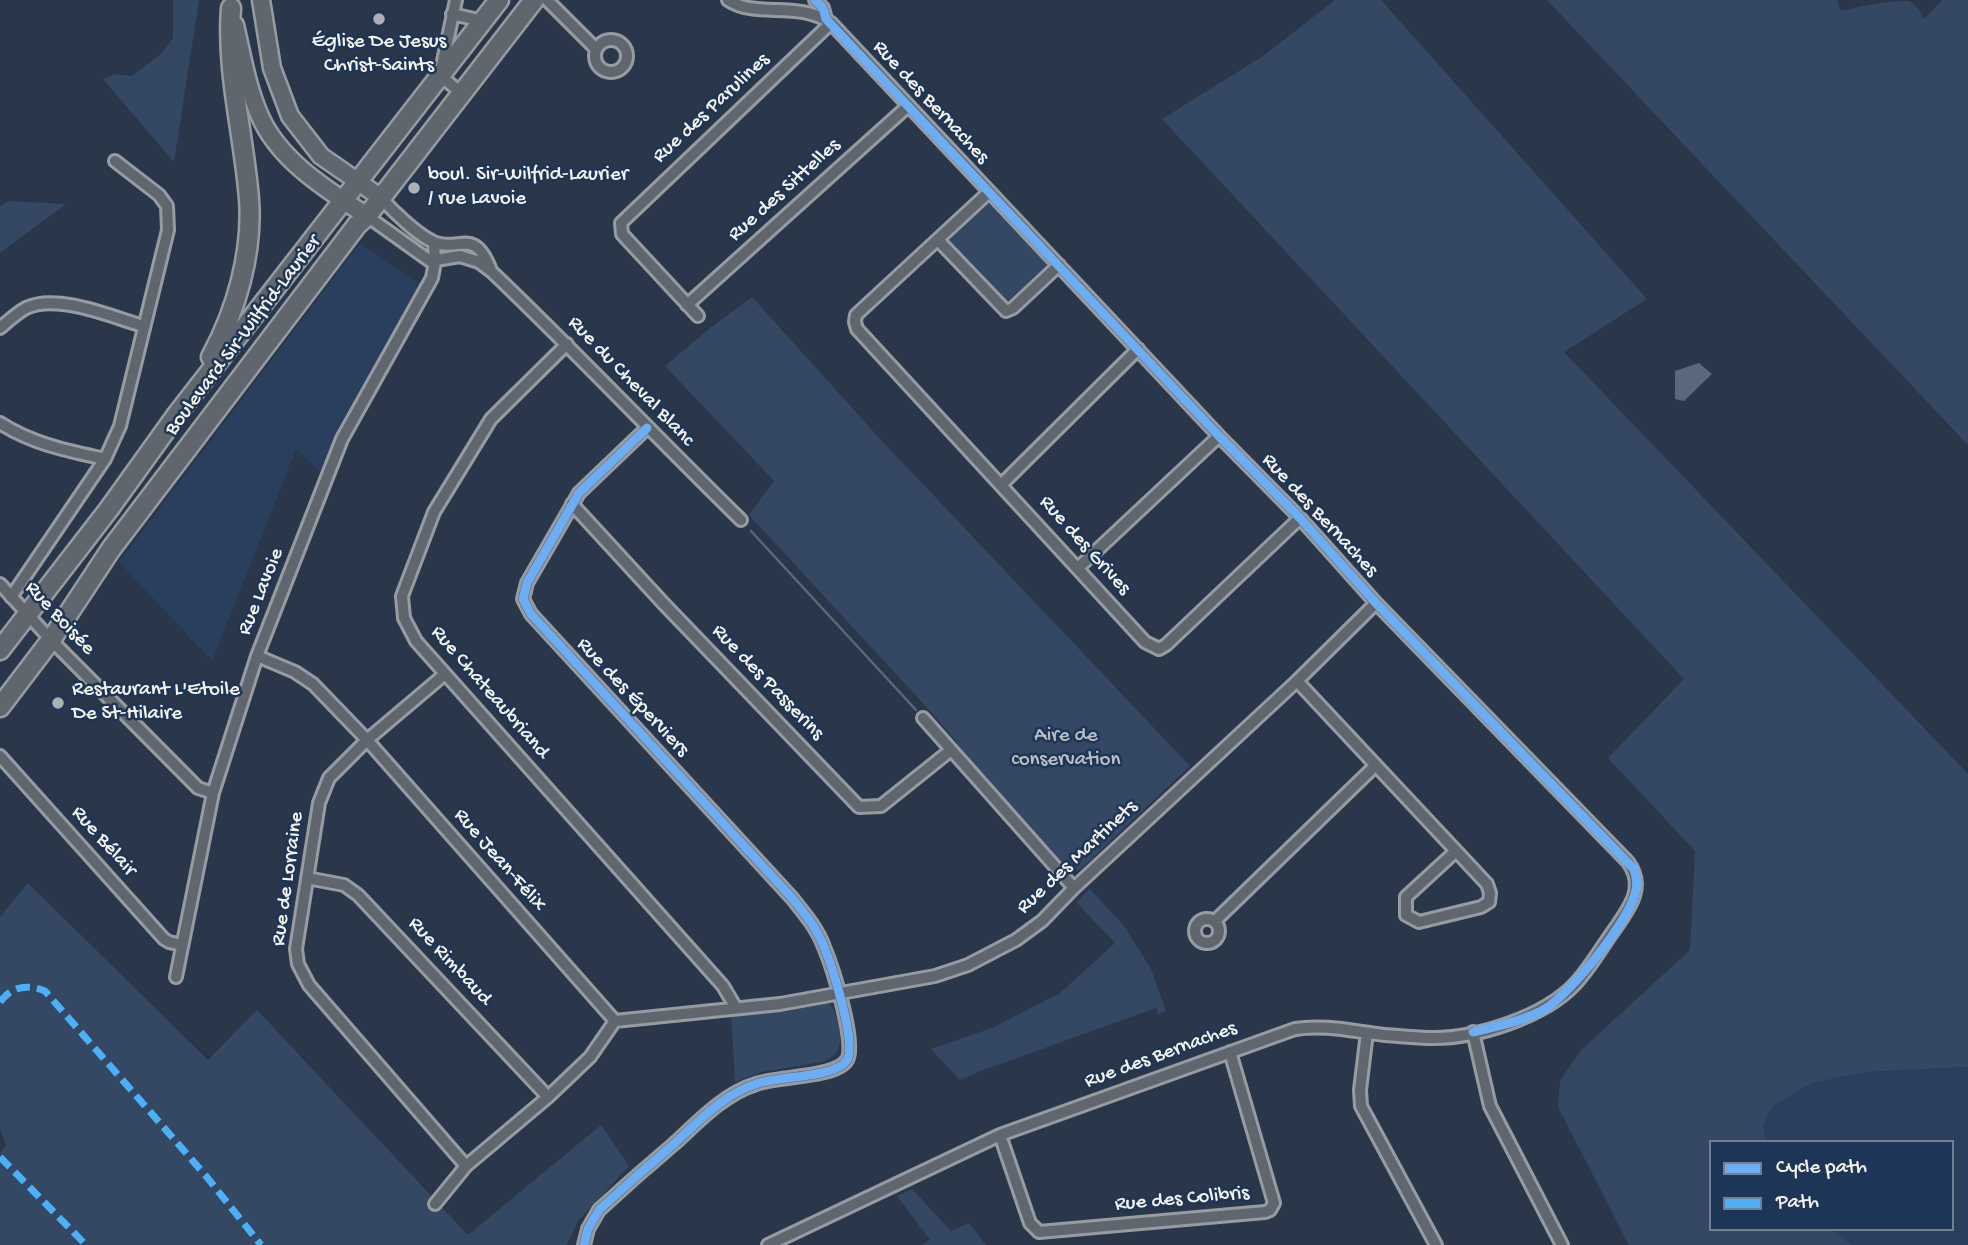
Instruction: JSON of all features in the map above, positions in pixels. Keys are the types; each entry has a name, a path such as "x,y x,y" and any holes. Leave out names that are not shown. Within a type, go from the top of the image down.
{"main road":[{"name":"Boulevard Sir-Wilfrid-Laurier","path":"0,650 178,413 499,0"},
{"name":"Boulevard Sir-Wilfrid-Laurier","path":"0,707 51,640 111,549 349,235 367,216 534,0"},
{"path":"178,413 221,338 233,307 248,233 246,166 231,55 231,4"}],"street":[{"path":"261,0 272,68 290,116 321,156 380,197 397,215 434,243"},
{"path":"456,0 440,75 462,94"},
{"path":"547,0 596,49"},
{"name":"Rue des Bernaches","path":"729,0 743,5 806,7 828,21 1219,436 1300,518 1376,603 1628,862 1636,878 1637,887 1632,905 1574,985 1553,1003 1533,1015 1473,1032 1432,1038 1367,1033 1324,1026 1295,1029 1000,1135 768,1245"},
{"name":"Rue des Bernaches","path":"814,0 822,8 828,21"},
{"path":"231,4 244,63 260,115 284,152 311,179 424,258 435,262"},
{"path":"452,14 482,21"},
{"name":"Rue des Parulines","path":"687,305 622,234 621,223 828,21"},
{"name":"Rue des Sittelles","path":"687,305 908,106"},
{"path":"11,597 105,459 120,426 168,230 167,206 143,181 115,161"},
{"path":"989,192 938,240 1006,311 1013,308 1059,265"},
{"name":"Rue des Grives","path":"938,240 856,315 857,328 1145,642 1159,649 1166,645 1300,518"},
{"name":"Rue Lavoie","path":"176,977 213,793 257,656 342,439 432,278 434,243"},
{"name":"Rue du Cheval Blanc","path":"434,243 470,244 482,253 491,271"},
{"name":"Rue du Cheval Blanc","path":"435,262 460,256 478,262 491,271 741,520"},
{"path":"0,328 29,307 46,304 65,304 143,326"},
{"path":"687,305 698,316"},
{"name":"Rue Chateaubriand","path":"567,344 491,419 434,512 404,586 401,607 416,641 723,986 736,1008"},
{"path":"1001,485 1138,349"},
{"path":"0,423 17,434 54,447 105,459"},
{"name":"Rue des Éperviers","path":"647,428 579,493 527,583 523,599 527,608 792,898 824,946 838,993"},
{"path":"1078,568 1219,436"},
{"name":"Rue des Passerins","path":"572,504 859,807 881,806 951,750"},
{"name":"Rue Boisée","path":"0,584 27,616 198,788 213,793"},
{"name":"Rue des Martinets","path":"736,1008 780,1004 935,976 995,953 1042,921 1376,603"},
{"name":"Rue Jean-Félix","path":"257,656 295,672 313,684 367,740 614,1021"},
{"name":"Rue de Lorraine","path":"445,674 339,765 323,789 296,949 301,973 309,985 466,1166"},
{"path":"1297,681 1488,884 1489,902 1481,907 1419,922 1406,915 1406,897 1456,852"},
{"path":"923,718 1074,888"},
{"name":"Rue Bélair","path":"0,756 164,939 182,945"},
{"path":"1215,922 1376,765"},
{"name":"Rue Rimbaud","path":"307,878 344,886 358,895 548,1097"},
{"path":"584,1245 588,1229 599,1210 728,1098 757,1083 831,1071 841,1066 848,1059 851,1048 848,1025 838,993"},
{"path":"435,1204 466,1166 548,1097 590,1057 614,1021 736,1008"},
{"path":"1473,1032 1490,1106 1562,1245"},
{"path":"1367,1033 1360,1090 1361,1106 1436,1245"},
{"name":"Rue des Colibris","path":"1000,1135 1030,1223 1039,1232 1265,1212 1270,1210 1274,1203 1230,1052"}],"shaded area":[{"path":"360,243 427,289 342,439 327,479 296,449 212,661 119,562"},
{"path":"1699,363 1712,374 1684,401 1675,399 1675,371"},
{"path":"1968,1067 1968,1245 1851,1245 1836,1231 1954,1231 1954,1140 1766,1140 1763,1126 1772,1107 1812,1083 1867,1072"}],"green space":[{"path":"173,0 199,0 174,162 103,79 115,74 132,76 161,54 173,38"},
{"path":"1335,0 1381,0 1647,299 1564,352 1968,774 1968,1067 1867,1072 1812,1083 1772,1107 1763,1126 1766,1140 1709,1140 1709,1231 1836,1231 1851,1245 1629,1245 1558,1107 1560,1081 1580,1051 1690,950 1695,851 1608,758 1684,679 1162,119 1263,56"},
{"path":"1547,0 1837,0 1841,11 1893,1 1909,1 1924,19 1942,0 1968,0 1968,445"},
{"path":"8,201 66,204 0,253 0,206"},
{"path":"989,204 1046,262 1046,266 1010,299 1004,301 949,243 951,234"},
{"name":"Aire de conservation","path":"752,297 882,441 1190,766 1081,869 1066,869 973,766 932,713 749,515 774,481 665,366"},
{"path":"28,883 208,1060 257,1010 468,1235 601,1125 629,1166 578,1221 567,1245 0,1245 0,1153 6,1145 0,1129 0,917"},
{"path":"1090,889 1124,926 1151,969 1166,1011 1158,1014 1156,1008 960,1080 931,1049 992,1028 1060,993 1115,943 1076,902"},
{"path":"827,1001 834,1011 840,1032 839,1046 834,1055 822,1062 761,1072 735,1082 731,1015 783,1010"},
{"path":"912,1189 951,1231 969,1223 986,1245 922,1245 930,1240 897,1196"}],"waterway":[{"path":"751,531 916,710"}],"marked path":[{"path":"0,1002 20,988 45,991 206,1176 261,1245"},
{"path":"0,1157 86,1245"}],"cycle path":[{"path":"815,0 823,8 826,19 1219,436 1300,518 1376,603 1634,869 1637,887 1632,903 1612,936 1569,988 1537,1013 1473,1032"},
{"path":"584,1245 588,1229 599,1210 723,1101 765,1081 831,1070 847,1060 849,1051 849,1038 837,987 828,957 810,921 792,898 531,614 523,599 527,583 579,493 647,428"}],"place":[{"name":"Église De Jesus Christ-Saints","path":"379,19"},
{"name":"boul. Sir-Wilfrid-Laurier / rue Lavoie","path":"414,188"},
{"name":"Restaurant L'Etoile De St-Hilaire","path":"58,703"}]}
